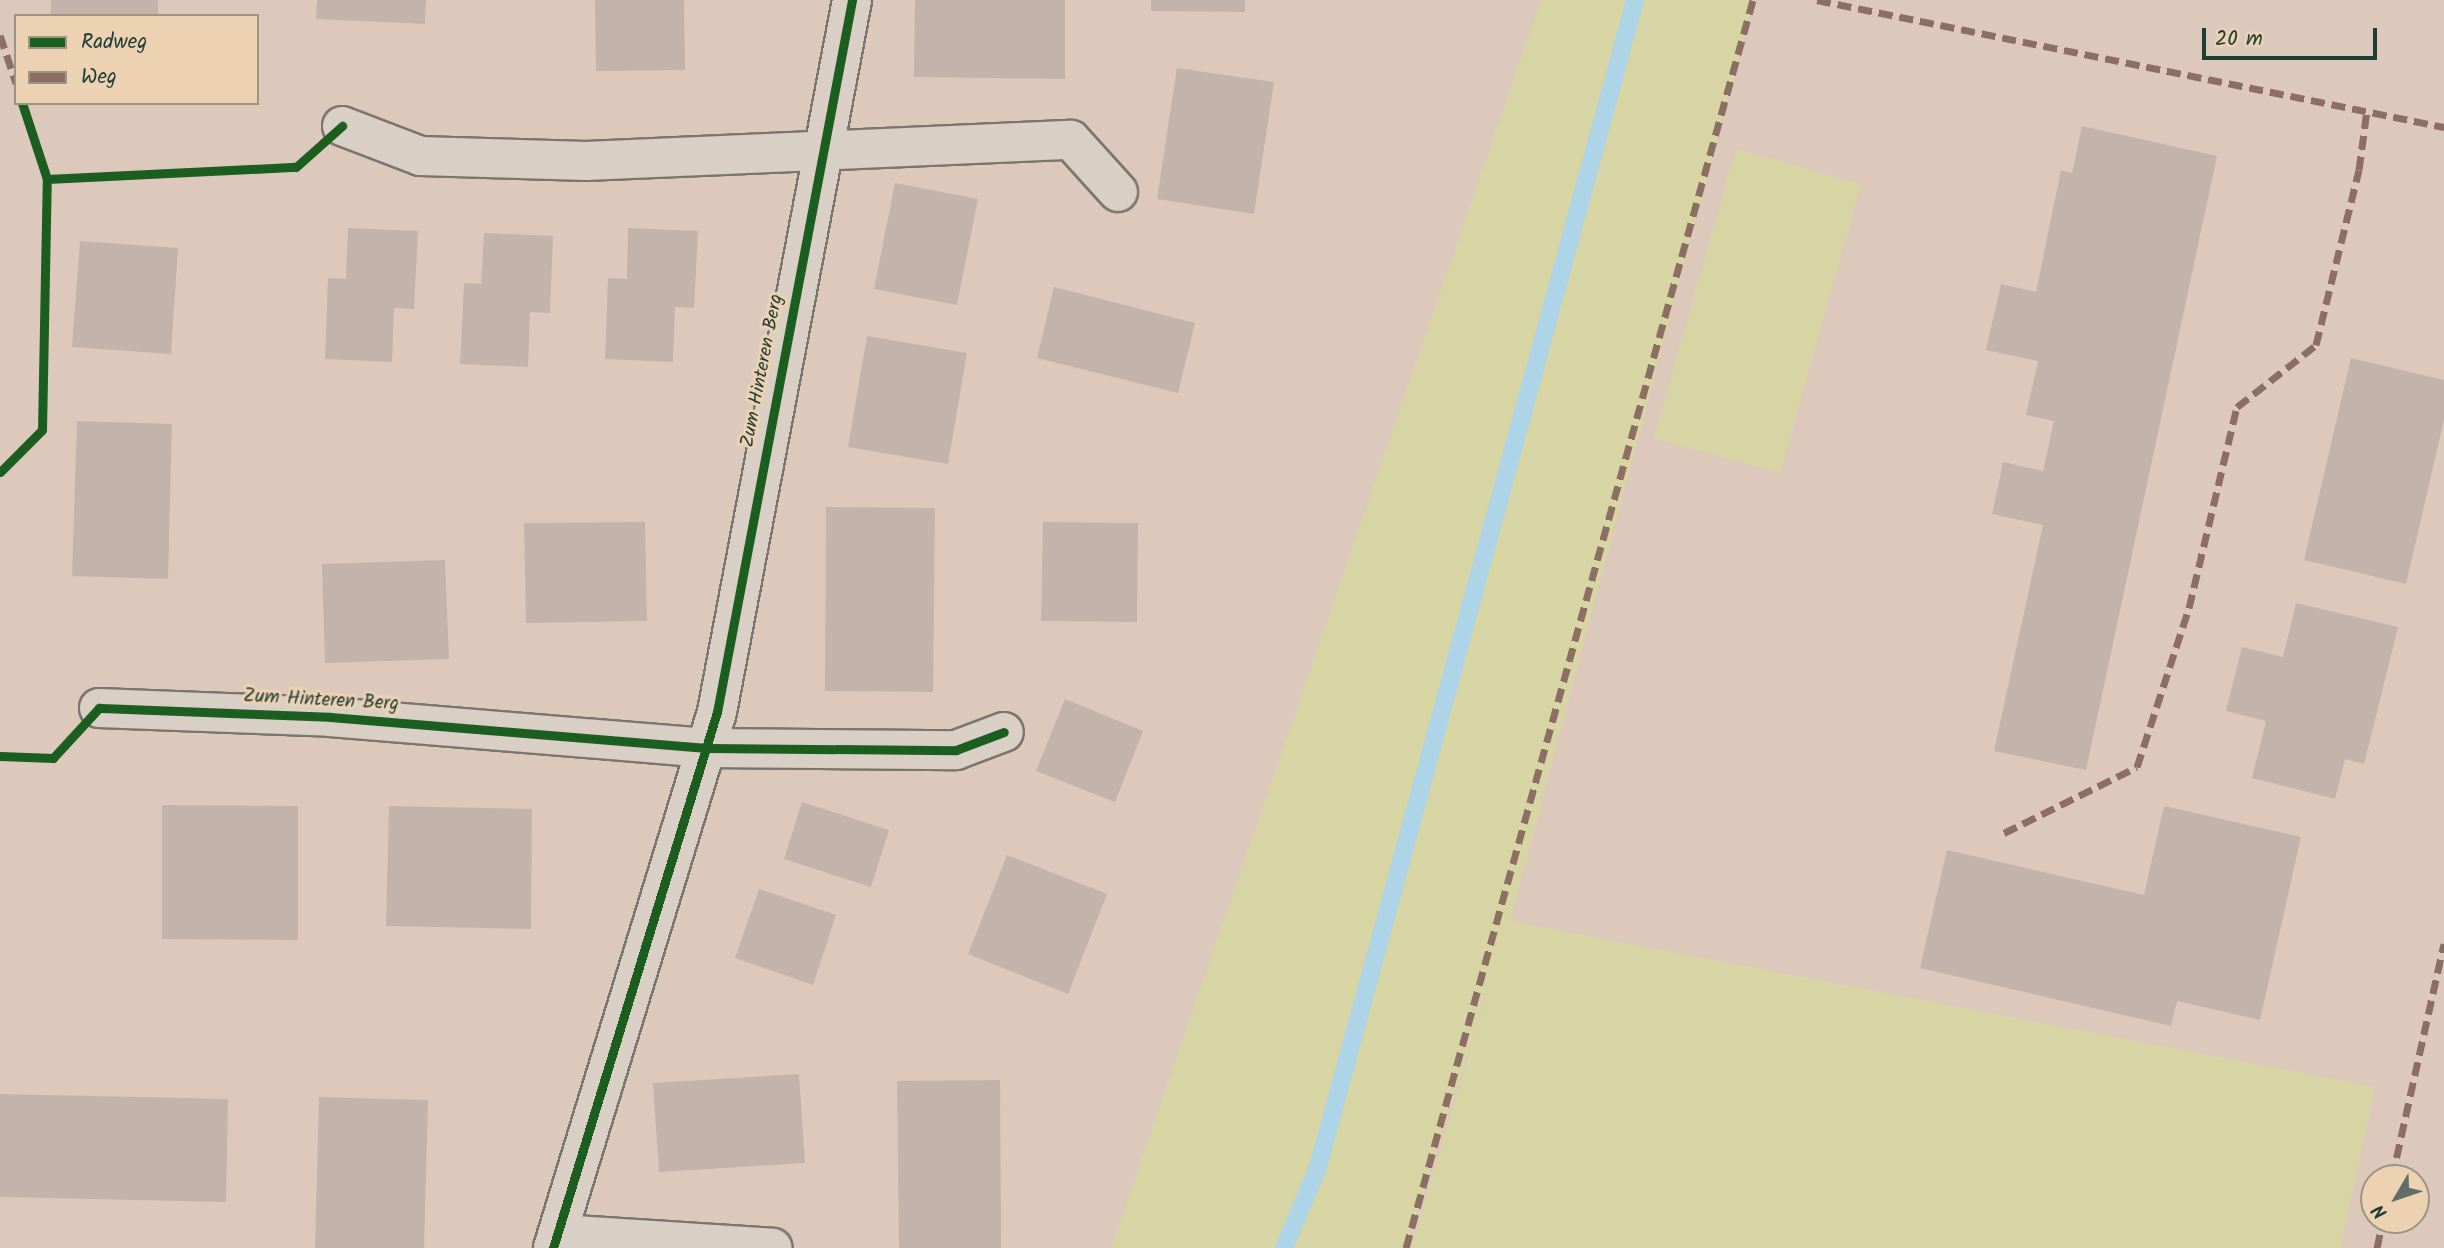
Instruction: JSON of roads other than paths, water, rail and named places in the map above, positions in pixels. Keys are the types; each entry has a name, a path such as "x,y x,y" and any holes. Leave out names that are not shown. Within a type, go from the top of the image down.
{"street":[{"name":"Zum Hinteren Berg","path":"773,1248 556,1241 707,748 852,0"},
{"path":"342,126 420,156 586,161 1071,140 1118,192"},
{"name":"Zum Hinteren Berg","path":"99,708 330,717 707,748 956,750 1004,732"}],"waterway":[{"path":"1284,1248 1318,1167 1635,0"}]}
